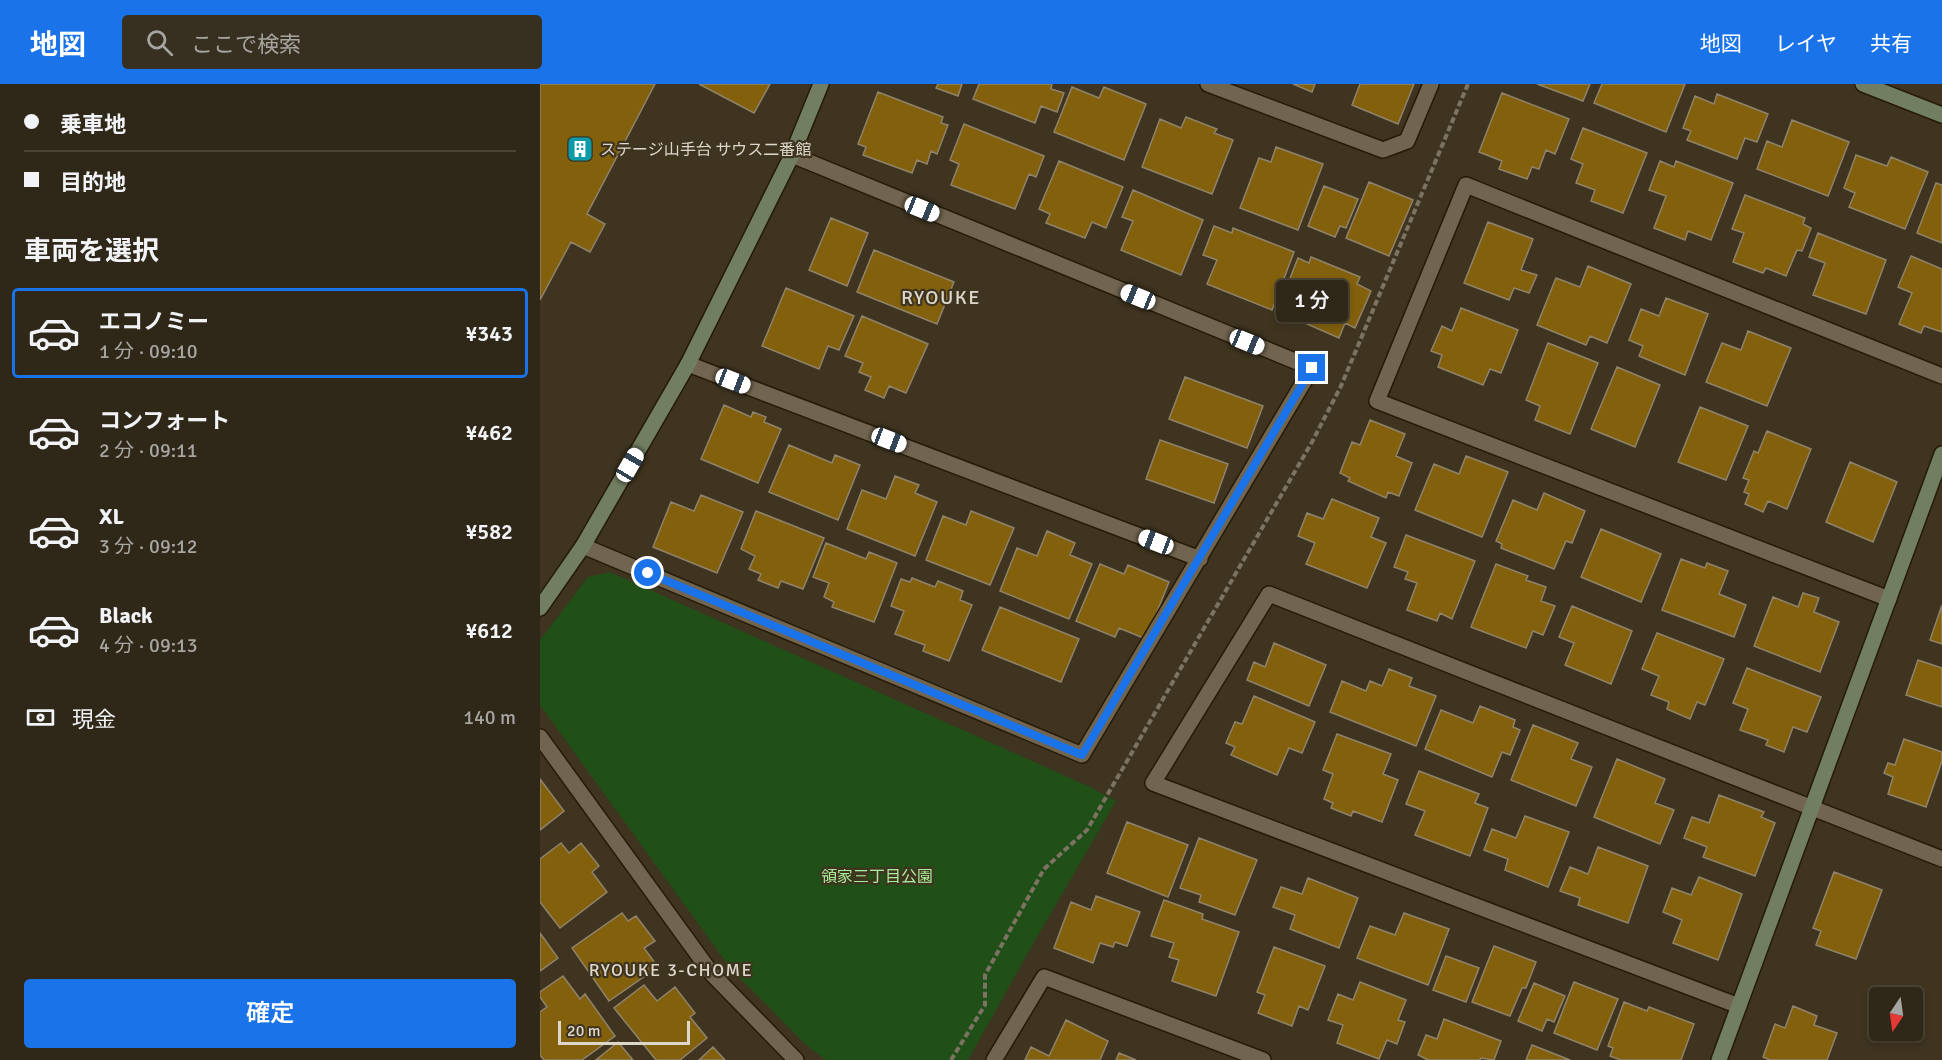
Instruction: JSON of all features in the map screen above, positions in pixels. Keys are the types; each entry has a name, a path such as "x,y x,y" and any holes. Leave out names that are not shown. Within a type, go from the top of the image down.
{"street":[{"path":"540,608 583,546 688,364 792,155 820,84"},
{"path":"1208,84 1383,150 1407,141 1431,84"},
{"path":"1863,84 1942,115"},
{"path":"583,546 1082,755 1312,368 792,155"},
{"path":"1889,599 1377,401 1466,184 1942,376"},
{"path":"688,364 1200,559"},
{"path":"1719,1060 1942,454"},
{"path":"1739,1006 1154,783 1269,594 1942,859"},
{"path":"540,737 712,974 796,1060"},
{"path":"994,1060 1044,977 1263,1060"}],"path":[{"path":"1302,386 1341,386 1357,352"},
{"path":"1093,736 1163,766"}],"green space":[{"name":"領家三丁目公園","path":"610,572 1090,787 1116,801 968,1060 825,1060 803,1042 731,969 540,705 540,640 588,577"}],"building":[{"name":"ステージ山手台 サウス二番館","path":"540,84 655,84 587,214 605,224 590,252 571,242 540,300"},
{"name":"ステージ山手台 サウス二番館","path":"699,84 770,84 754,113"},
{"path":"938,84 962,84 958,96 936,88"},
{"path":"979,84 1052,84 1051,89 1064,93 1057,112 1041,106 1035,123 973,99"},
{"path":"1293,84 1315,84 1312,92"},
{"path":"1360,84 1414,84 1398,124 1352,105"},
{"path":"1537,84 1590,84 1583,101"},
{"path":"1602,84 1685,84 1666,132 1594,103"},
{"path":"1072,87 1099,98 1104,87 1146,104 1124,160 1054,132"},
{"path":"878,92 943,117 941,123 948,125 937,154 931,151 927,164 917,160 912,173 863,155 866,147 858,144"},
{"path":"1502,93 1569,119 1555,154 1546,150 1539,169 1532,167 1527,179 1499,169 1502,161 1479,152"},
{"path":"1717,94 1768,114 1757,142 1745,138 1737,159 1687,140 1691,131 1683,128 1695,96 1714,104"},
{"path":"1186,117 1217,129 1214,133 1233,140 1212,194 1142,167 1160,119 1181,128"},
{"path":"1792,120 1849,142 1828,196 1757,169 1767,141 1782,147"},
{"path":"964,124 1044,156 1036,177 1029,174 1015,209 951,185 959,164 950,160"},
{"path":"1583,128 1647,153 1623,213 1591,201 1595,190 1576,183 1583,164 1571,159"},
{"path":"1276,147 1323,164 1298,230 1240,208 1259,158 1271,162"},
{"path":"1856,155 1887,166 1891,157 1928,172 1905,229 1849,207 1855,193 1844,188"},
{"path":"1059,161 1123,187 1106,228 1092,222 1085,238 1046,223 1050,214 1039,209"},
{"path":"1660,161 1674,167 1676,161 1733,183 1711,240 1688,231 1685,240 1654,228 1666,196 1649,190"},
{"path":"1369,182 1413,200 1389,256 1346,238"},
{"path":"1936,183 1942,185 1942,243 1917,233"},
{"path":"1324,186 1358,199 1346,228 1340,226 1335,237 1308,226"},
{"path":"1133,190 1203,220 1181,275 1121,250 1133,221 1122,217"},
{"path":"1745,195 1805,218 1803,224 1811,228 1802,251 1797,250 1786,276 1766,268 1763,273 1733,262 1744,233 1732,229"},
{"path":"831,218 868,233 847,286 809,270"},
{"path":"1488,222 1533,239 1521,270 1537,275 1529,293 1514,288 1509,300 1464,283"},
{"path":"1214,226 1232,233 1233,228 1294,252 1272,310 1207,284 1217,260 1203,255"},
{"path":"1818,233 1886,260 1866,314 1813,295 1825,263 1809,257"},
{"path":"874,250 954,282 937,324 857,292"},
{"path":"1911,256 1942,269 1942,332 1924,326 1921,333 1899,324 1912,293 1898,287"},
{"path":"1311,257 1360,277 1357,284 1371,291 1355,328 1345,323 1339,338 1289,316 1299,292 1287,286 1298,258 1309,263"},
{"path":"1588,266 1631,284 1607,343 1590,336 1586,345 1537,325 1556,278 1580,287"},
{"path":"786,288 854,316 839,350 828,346 819,369 762,346"},
{"path":"1666,298 1708,314 1685,375 1639,356 1643,346 1629,340 1641,309 1659,316"},
{"path":"1461,308 1518,330 1501,373 1490,369 1483,385 1438,367 1442,355 1431,351 1442,326 1452,331"},
{"path":"862,316 928,344 906,393 889,386 884,398 865,390 871,377 859,372 863,363 845,356"},
{"path":"1748,331 1791,348 1767,406 1706,382 1722,343 1741,350"},
{"path":"1548,343 1598,363 1570,434 1535,420 1540,406 1526,400"},
{"path":"1617,367 1660,385 1635,447 1591,429"},
{"path":"1185,377 1263,406 1247,448 1169,419"},
{"path":"724,405 751,417 753,412 766,417 764,422 781,429 758,483 701,459"},
{"path":"1700,407 1748,426 1726,480 1678,462"},
{"path":"1370,420 1405,434 1396,456 1412,463 1399,496 1388,492 1386,498 1348,481 1350,478 1340,473 1352,442 1360,445"},
{"path":"1767,431 1811,449 1787,509 1768,501 1763,512 1745,504 1749,494 1744,492 1749,480 1743,478 1754,451 1758,453"},
{"path":"1160,440 1228,464 1214,503 1146,479"},
{"path":"789,445 832,463 835,455 860,465 838,520 769,492"},
{"path":"1466,456 1508,472 1482,537 1415,510 1434,464 1459,474"},
{"path":"1850,462 1897,482 1873,542 1826,522"},
{"path":"895,476 919,485 915,493 937,502 915,556 847,529 862,490 886,499"},
{"path":"1544,493 1585,511 1572,543 1566,541 1554,569 1501,548 1502,544 1496,541 1513,500 1537,510"},
{"path":"701,495 743,512 717,573 653,547 671,502 694,511"},
{"path":"1332,499 1379,518 1371,537 1386,543 1367,588 1306,564 1315,543 1298,536 1307,513 1323,519"},
{"path":"756,511 824,538 803,589 781,581 778,588 758,580 761,574 749,569 755,556 741,549"},
{"path":"971,511 1014,528 990,585 926,560 943,516 966,525"},
{"path":"1601,529 1661,554 1641,602 1581,577"},
{"path":"1047,531 1075,543 1070,555 1092,564 1069,619 1000,591 1017,548 1037,556"},
{"path":"1406,535 1475,561 1452,619 1440,613 1437,621 1407,610 1417,583 1405,579 1408,572 1394,567"},
{"path":"826,543 866,559 869,552 897,563 874,622 832,607 834,602 824,597 829,583 813,577"},
{"path":"1681,559 1705,568 1707,563 1728,571 1719,594 1746,605 1734,637 1662,610"},
{"path":"1100,564 1124,574 1128,565 1169,582 1146,639 1119,628 1115,637 1076,621"},
{"path":"1496,564 1528,576 1526,580 1546,587 1541,601 1555,606 1543,635 1533,631 1526,648 1471,627"},
{"path":"912,578 935,587 938,581 963,591 960,600 972,605 949,661 923,651 925,645 895,634 904,611 891,606 901,579 910,582"},
{"path":"1803,593 1819,598 1814,612 1839,622 1820,672 1754,646 1773,597 1798,607"},
{"path":"1942,605 1942,644 1930,640"},
{"path":"1572,606 1632,631 1611,684 1565,665 1574,643 1559,637"},
{"path":"1000,607 1079,639 1061,682 982,650"},
{"path":"1657,633 1724,659 1705,705 1697,702 1690,719 1667,709 1669,702 1651,695 1659,676 1642,669"},
{"path":"1274,643 1326,665 1309,706 1247,680 1254,662 1265,667"},
{"path":"1918,660 1942,668 1942,707 1906,695"},
{"path":"1747,668 1821,697 1807,732 1793,727 1784,752 1766,745 1768,740 1740,730 1748,709 1733,703"},
{"path":"1389,669 1412,678 1409,686 1436,696 1416,746 1330,712 1342,681 1366,691 1370,681 1382,686"},
{"path":"1254,696 1315,722 1302,753 1289,748 1277,775 1231,755 1235,747 1226,743 1235,722 1242,724"},
{"path":"1480,706 1515,720 1513,727 1520,730 1510,755 1502,752 1492,777 1425,749 1441,710 1473,723"},
{"path":"1533,725 1578,743 1571,759 1592,767 1576,806 1511,780"},
{"path":"1337,734 1391,754 1383,774 1398,780 1382,822 1353,811 1351,816 1331,808 1333,803 1324,799 1333,774 1323,770"},
{"path":"1904,739 1942,752 1942,761 1926,807 1888,794 1893,777 1884,773 1888,763 1895,765"},
{"path":"1617,759 1665,779 1655,803 1674,810 1660,844 1594,817"},
{"path":"1419,771 1479,794 1475,803 1488,808 1470,856 1415,835 1425,811 1406,804"},
{"path":"540,779 564,811 540,830"},
{"path":"1719,795 1764,812 1761,817 1775,823 1755,876 1703,857 1707,847 1684,838 1692,817 1709,823"},
{"path":"1525,816 1569,832 1548,887 1505,870 1508,859 1484,850 1492,829 1516,838"},
{"path":"1127,822 1188,845 1168,897 1107,873"},
{"path":"1199,838 1257,860 1235,915 1199,902 1201,895 1180,888"},
{"path":"561,843 569,853 581,843 599,866 592,872 607,892 560,928 540,902 540,859"},
{"path":"1598,847 1648,866 1628,923 1578,905 1580,898 1560,891 1570,867 1588,874"},
{"path":"1834,872 1882,890 1856,959 1816,945 1821,931 1813,928"},
{"path":"1699,877 1742,894 1718,960 1673,943 1682,920 1663,912 1672,888 1691,895"},
{"path":"1308,878 1358,898 1339,948 1290,929 1295,915 1273,907 1281,887 1302,894"},
{"path":"1096,896 1140,912 1127,946 1115,942 1113,947 1100,943 1093,963 1054,948 1071,902 1091,910"},
{"path":"1164,900 1203,914 1202,919 1239,932 1216,996 1172,981 1179,960 1169,957 1174,943 1151,936"},
{"path":"622,913 628,921 636,916 655,941 644,948 658,967 609,1001 572,948"},
{"path":"1404,913 1449,929 1428,985 1357,958 1370,926 1395,935"},
{"path":"540,933 558,958 540,971"},
{"path":"1494,946 1536,962 1526,988 1522,988 1510,1016 1472,1002"},
{"path":"1274,947 1325,966 1308,1010 1299,1006 1292,1026 1258,1013 1265,995 1257,992"},
{"path":"1446,956 1479,968 1466,1002 1433,990"},
{"path":"563,976 580,999 585,994 615,1036 582,1060 544,1060 540,1055 540,1012 547,1007 540,997 540,992"},
{"path":"1360,982 1406,1000 1398,1020 1405,1022 1397,1044 1387,1040 1379,1059 1337,1043 1343,1025 1328,1020 1338,994 1353,1000"},
{"path":"1574,982 1618,999 1597,1050 1554,1033"},
{"path":"1534,983 1565,996 1554,1022 1547,1019 1542,1031 1518,1021"},
{"path":"644,985 657,1001 675,987 695,1013 690,1017 707,1038 680,1060 656,1060 614,1008"},
{"path":"1624,1002 1647,1011 1649,1007 1694,1024 1681,1060 1621,1060 1610,1056 1613,1048 1608,1046"},
{"path":"1793,1006 1817,1016 1814,1025 1837,1033 1827,1060 1770,1060 1763,1057 1775,1024 1785,1028"},
{"path":"1444,1019 1501,1041 1494,1060 1481,1058 1480,1060 1428,1060 1418,1055 1426,1035 1437,1039"},
{"path":"1066,1020 1108,1041 1100,1060 1025,1060 1031,1047 1049,1056"},
{"path":"618,1042 633,1060 596,1060"},
{"path":"1532,1045 1570,1060 1526,1060"},
{"path":"713,1047 725,1060 699,1060"},
{"path":"1119,1053 1136,1060 1116,1060"}],"place":[{"name":"ステージ山手台 サウス二番館","path":"580,149"}],"district":[{"name":"RYOUKE","path":"941,297"},
{"name":"RYOUKE 3-CHOME","path":"671,970"}],"route":[{"path":"648,573 1082,755 1312,368"}]}
